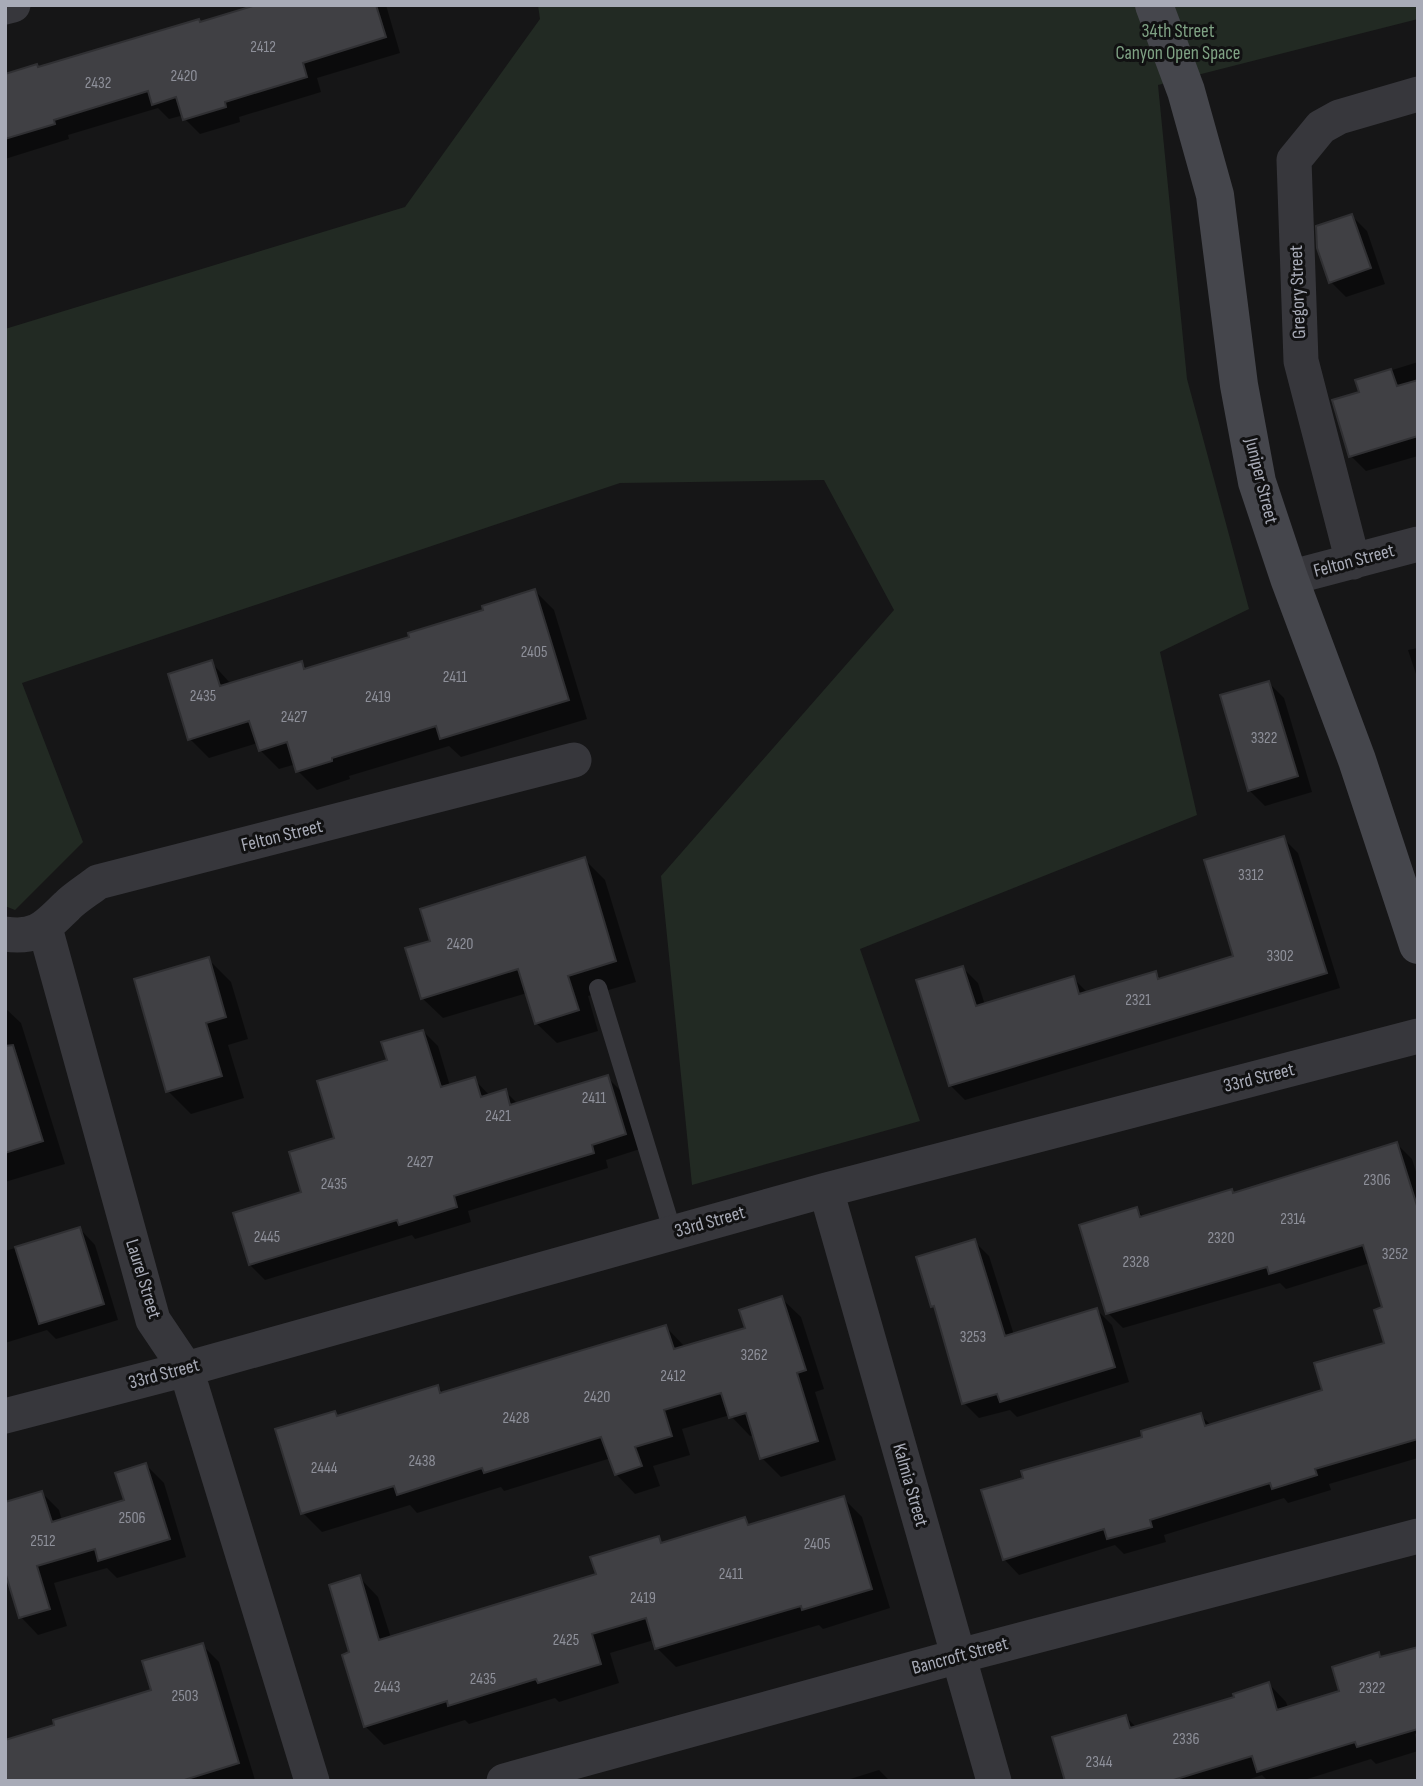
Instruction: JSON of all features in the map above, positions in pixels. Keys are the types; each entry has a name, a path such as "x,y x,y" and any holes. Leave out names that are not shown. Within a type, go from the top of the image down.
{"street":[{"path":"5,8 13,5"},
{"name":"Juniper Street","path":"1154,5 1186,91 1215,195 1239,385 1257,482 1289,578 1357,760 1418,944"},
{"name":"Gregory Street","path":"1353,562 1300,361 1294,160 1321,127 1339,117 1418,94"},
{"name":"Felton Street","path":"1289,578 1418,544"},
{"name":"Felton Street","path":"45,928 69,904 98,882 574,760"},
{"path":"5,934 22,937 45,928"},
{"name":"Laurel Street","path":"45,928 153,1320 186,1369 312,1781"},
{"name":"33rd Street","path":"5,1416 186,1369 826,1190 1418,1036"},
{"name":"Kalmia Street","path":"826,1190 994,1781"},
{"name":"Bancroft Street","path":"504,1781 959,1656 1418,1536"}],"lane":[{"path":"598,988 673,1233"}],"green space":[{"name":"34th Street Canyon Open Space","path":"538,5 1418,5 1418,19 1158,85 1187,379 1249,609 1160,652 1197,815 860,949 920,1121 692,1185 661,876 894,610 824,480 620,483 22,683 83,842 15,910 5,906 5,329 405,207 540,19"}],"building":[{"path":"256,5 376,5 386,37 303,63 307,77 225,102 226,107 183,120 176,97 152,105 148,91 54,120 55,124 5,139 5,74"},
{"path":"1352,214 1371,268 1329,283 1317,248 1316,226"},
{"path":"1391,369 1397,386 1418,380 1418,436 1349,457 1332,400 1359,392 1355,380"},
{"path":"535,589 569,700 440,739 436,726 296,772 287,742 259,751 249,721 188,740 168,674 212,660 220,686 302,661 304,669 409,637 408,633 483,610 482,606"},
{"path":"1269,681 1298,776 1248,791 1220,695"},
{"path":"1284,836 1327,973 949,1086 916,980 963,966 976,1006 1074,976 1079,994 1156,971 1158,979 1233,956 1204,860"},
{"path":"585,857 616,961 568,976 579,1010 535,1024 518,969 421,999 405,948 430,941 420,909"},
{"path":"209,957 226,1017 206,1023 222,1076 166,1092 134,979"},
{"path":"423,1030 441,1087 475,1077 481,1097 506,1089 510,1105 608,1075 626,1134 592,1145 594,1153 454,1196 457,1207 399,1225 397,1220 249,1265 233,1213 301,1192 289,1152 334,1138 317,1081 387,1060 381,1042"},
{"path":"13,1045 43,1141 5,1153 5,1046"},
{"path":"1397,1142 1418,1209 1418,1439 1315,1469 1317,1475 1272,1489 1270,1483 1150,1520 1152,1527 1107,1539 1104,1529 1003,1560 981,1490 1023,1478 1021,1471 1142,1437 1141,1431 1201,1413 1205,1426 1322,1390 1314,1363 1384,1343 1374,1310 1382,1307 1363,1245 1269,1274 1267,1267 1106,1314 1079,1225 1137,1207 1140,1217 1232,1189 1233,1193"},
{"path":"80,1227 104,1304 39,1324 15,1247"},
{"path":"975,1239 1005,1336 1097,1308 1115,1367 1000,1402 997,1394 962,1404 934,1306 931,1307 916,1257"},
{"path":"782,1296 806,1370 797,1373 818,1441 760,1459 746,1413 729,1418 721,1393 664,1410 672,1436 635,1447 642,1466 615,1475 601,1437 484,1473 482,1468 397,1495 394,1486 301,1514 275,1429 335,1411 337,1416 438,1385 440,1393 666,1325 674,1349 745,1328 739,1310"},
{"path":"146,1463 170,1539 98,1561 95,1549 37,1566 50,1609 19,1618 5,1572 5,1502 42,1491 52,1522 124,1500 115,1473"},
{"path":"844,1496 872,1589 802,1610 801,1606 655,1649 646,1618 592,1634 601,1664 538,1683 536,1679 448,1706 447,1701 364,1727 342,1655 349,1652 329,1585 360,1575 379,1640 596,1574 590,1557 659,1536 661,1543 745,1517 748,1525"},
{"path":"203,1643 239,1763 181,1781 5,1781 5,1740 54,1725 53,1720 151,1690 142,1661"},
{"path":"1418,1647 1418,1729 1357,1747 1355,1742 1257,1772 1252,1756 1170,1781 1065,1781 1052,1737 1126,1715 1130,1728 1234,1697 1233,1694 1269,1682 1277,1710 1339,1691 1332,1667 1379,1652 1380,1657"}]}
